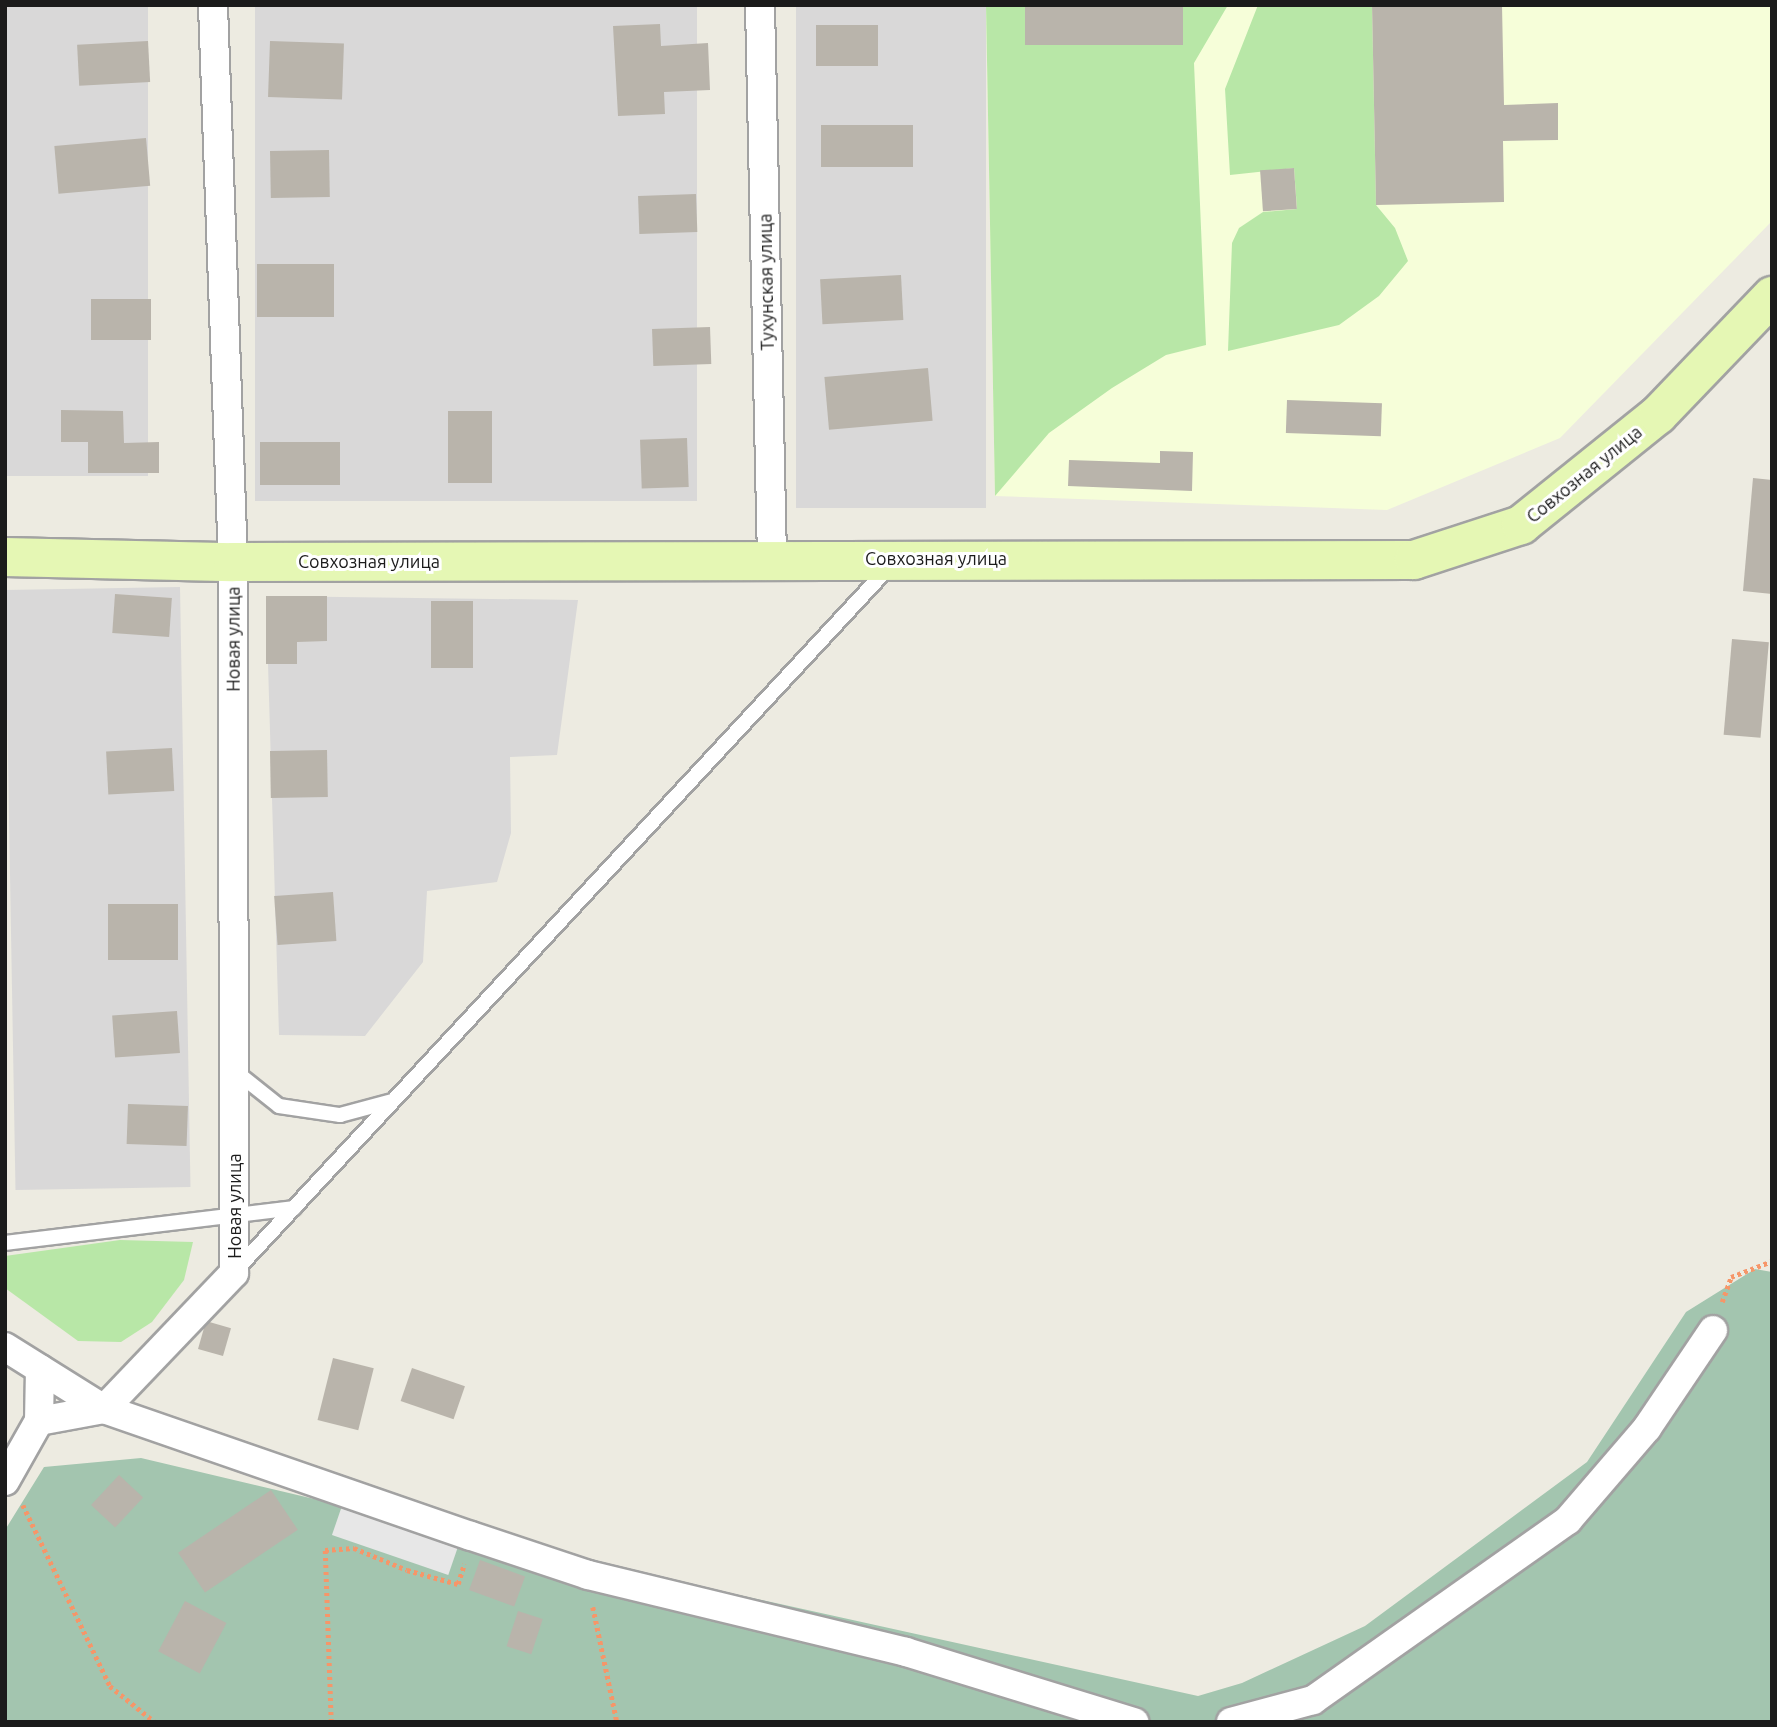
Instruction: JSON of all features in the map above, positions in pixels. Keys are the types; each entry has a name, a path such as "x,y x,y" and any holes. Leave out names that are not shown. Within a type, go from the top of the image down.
{"main road":[{"name":"Совхозная улица","path":"5,557 233,562 772,558 1414,559 1521,526 1658,415 1772,296"}],"street":[{"name":"Новая улица","path":"214,5 233,562 234,1273"},
{"name":"Тухунская улица","path":"760,5 772,558"},
{"path":"39,1421 104,1409 234,1273"},
{"path":"1231,1722 1313,1700 1568,1520 1647,1428 1713,1330"},
{"path":"5,1347 104,1409 587,1575 906,1652 1117,1720"},
{"path":"7,1479 39,1421 40,1369"}],"lane":[{"path":"234,1273 898,558"},
{"path":"233,1070 279,1106 340,1115 394,1100"},
{"path":"5,1243 234,1218 294,1208"}],"path":[{"path":"1713,1330 1731,1277 1772,1261"},
{"path":"7,1479 110,1686 155,1722"},
{"path":"331,1722 325,1550 354,1548 407,1570 458,1584 471,1536"},
{"path":"587,1575 617,1722"}],"shaded area":[{"path":"5,5 148,5 148,476 5,476"},
{"path":"255,5 697,5 697,501 255,501"},
{"path":"796,5 986,5 986,508 796,508"},
{"path":"986,5 1772,5 1772,221 1560,438 1387,510 995,496"},
{"path":"180,587 190,1187 15,1190 5,590"},
{"path":"266,596 578,600 557,755 510,757 511,833 497,882 427,891 423,962 365,1036 279,1035"},
{"path":"1755,1269 1772,1272 1772,1722 5,1722 5,1530 44,1467 141,1458 471,1536 1198,1696 1242,1683 1365,1626 1587,1462 1686,1312"},
{"path":"344,1500 460,1540 448,1575 332,1535"}],"green space":[{"path":"986,5 1025,5 1026,45 1183,42 1183,5 1228,5 1194,63 1206,345 1166,355 1112,388 1049,433 995,496"},
{"path":"1258,5 1372,5 1376,205 1395,228 1408,261 1379,296 1339,325 1228,351 1232,243 1239,228 1263,212 1297,209 1294,168 1230,175 1225,89"},
{"path":"120,1240 193,1242 184,1280 152,1322 121,1342 78,1341 5,1288 5,1256"}],"building":[{"path":"1025,5 1183,5 1183,45 1025,45"},
{"path":"1372,5 1502,5 1504,105 1558,103 1558,140 1503,141 1504,202 1376,205"},
{"path":"660,24 661,46 708,43 710,90 664,92 665,114 618,116 613,26"},
{"path":"816,25 878,25 878,66 816,66"},
{"path":"148,41 150,82 79,86 77,45"},
{"path":"270,41 344,44 342,100 268,97"},
{"path":"821,125 913,125 913,167 821,167"},
{"path":"146,138 150,186 59,194 54,146"},
{"path":"329,150 330,197 271,198 270,151"},
{"path":"1294,168 1297,209 1263,211 1260,170"},
{"path":"696,194 697,232 639,234 638,196"},
{"path":"257,264 334,264 334,317 257,317"},
{"path":"901,275 903,320 822,324 820,279"},
{"path":"91,299 151,299 151,340 91,340"},
{"path":"710,327 711,364 653,366 652,329"},
{"path":"928,368 933,421 829,430 824,377"},
{"path":"1287,400 1382,403 1381,436 1286,433"},
{"path":"61,410 123,411 124,443 159,442 159,473 88,473 88,442 61,442"},
{"path":"448,411 492,411 492,483 448,483"},
{"path":"687,438 689,487 642,489 640,440"},
{"path":"260,442 340,442 340,485 260,485"},
{"path":"1160,451 1193,452 1192,491 1068,486 1069,460 1160,463"},
{"path":"1753,478 1772,480 1772,594 1743,591"},
{"path":"115,594 172,598 169,637 112,633"},
{"path":"266,596 327,596 327,641 297,642 297,664 266,664"},
{"path":"431,601 473,601 473,668 431,668"},
{"path":"1732,639 1769,642 1760,738 1724,735"},
{"path":"172,748 174,791 108,794 106,751"},
{"path":"327,750 328,797 271,798 270,751"},
{"path":"333,892 336,941 278,945 274,896"},
{"path":"108,904 178,904 178,960 108,960"},
{"path":"177,1011 180,1053 115,1057 112,1016"},
{"path":"128,1104 188,1106 187,1146 127,1144"},
{"path":"206,1321 231,1328 223,1356 198,1349"},
{"path":"333,1358 374,1368 358,1430 318,1420"},
{"path":"412,1368 465,1386 454,1419 401,1401"},
{"path":"119,1475 143,1498 115,1527 91,1505"},
{"path":"271,1490 298,1530 205,1592 178,1553"},
{"path":"480,1560 525,1576 514,1606 469,1590"},
{"path":"185,1601 226,1623 200,1673 158,1651"},
{"path":"518,1611 543,1619 531,1654 507,1646"}]}
